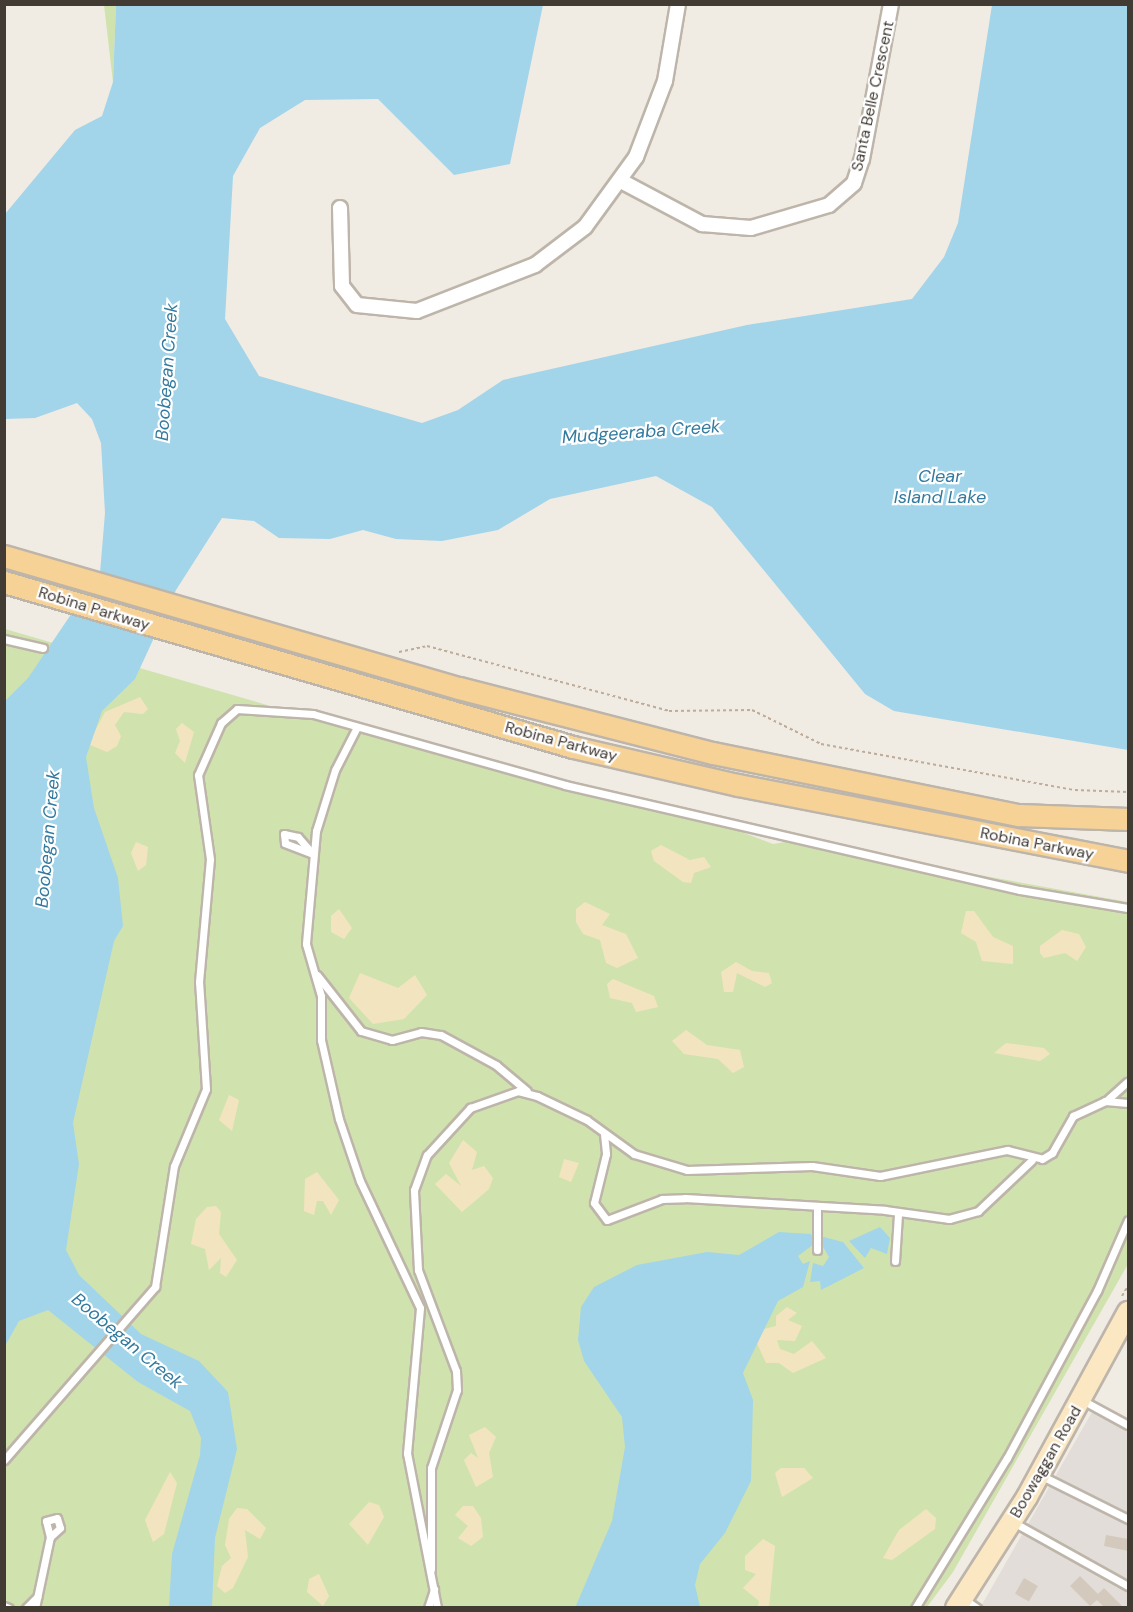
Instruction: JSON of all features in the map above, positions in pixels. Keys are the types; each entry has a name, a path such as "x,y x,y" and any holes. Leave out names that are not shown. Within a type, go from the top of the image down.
{"main road":[{"name":"Robina Parkway","path":"4,556 184,610 598,726 806,774 1047,819 1128,819"},
{"name":"Robina Parkway","path":"4,582 171,633 573,747 738,785 1128,861"},
{"name":"Boowaggan Road","path":"965,1604 1082,1400 1128,1311"}],"street":[{"path":"340,208 342,286 357,305 417,312 535,265 585,227 621,181 652,124 678,4"},
{"name":"Santa Belle Crescent","path":"621,181 702,224 751,228 829,205 854,183 862,159 891,4"}],"lane":[{"path":"4,639 43,648"},
{"path":"4,1460 139,1311 161,1268 162,1222 174,1166 206,1089 199,982 210,859 199,791 201,764 221,723 237,709 313,714 565,785 819,845 1078,902 1128,908"},
{"path":"357,727 335,770 313,854 306,944 321,996 321,1040 339,1119 360,1181 420,1308 423,1327 407,1453 416,1520 431,1569 437,1608"},
{"path":"315,973 330,989 361,1031 375,1038 441,1035 625,1148"},
{"path":"321,996 323,989 330,989"},
{"path":"431,1569 431,1468 457,1390 456,1371 418,1270 414,1190 427,1155 444,1132 470,1108 506,1095 513,1090 511,1079"},
{"path":"602,1132 606,1149 594,1203 607,1220 674,1199 949,1219 978,1211 1001,1193 1019,1168 1032,1160 1052,1153 1073,1116 1105,1101 1127,1082"},
{"path":"506,1095 538,1096"},
{"path":"1105,1101 1128,1103"},
{"path":"606,1149 612,1143 687,1170 812,1166 880,1176 1015,1153 1032,1160"},
{"path":"1015,1153 1019,1168"},
{"path":"817,1208 817,1250"},
{"path":"895,1261 898,1214"},
{"path":"915,1608 1007,1458 1098,1291 1128,1220"},
{"path":"1082,1400 1128,1425"},
{"path":"1039,1474 1128,1519"},
{"path":"1012,1522 1128,1586"},
{"path":"35,1608 41,1590 50,1536"},
{"path":"428,1608 434,1587"},
{"path":"26,1608 41,1590"}],"path":[{"path":"390,652 427,646 669,711 752,710 821,744 1075,790 1128,792"}],"shaded area":[{"path":"1096,1405 1128,1423 1128,1607 980,1608"}],"green space":[{"path":"104,5 116,5 113,82"},
{"path":"5,629 501,773 715,822 773,844 791,841 1128,902 1128,1264 953,1572 927,1607 5,1607"}],"sand":[{"path":"140,697 148,709 143,714 124,712 115,725 121,736 117,746 107,752 88,744 105,712"},
{"path":"182,723 194,732 185,763 175,753 180,741 176,729"},
{"path":"136,842 148,847 146,865 138,871 131,853"},
{"path":"661,845 690,860 704,857 711,867 694,873 691,883 683,882 654,861 651,851"},
{"path":"585,902 610,914 602,925 626,934 638,958 617,968 606,963 600,940 583,934 576,922 576,909"},
{"path":"339,909 352,928 344,939 331,932 331,916"},
{"path":"966,911 974,911 993,937 1013,946 1013,964 982,961 976,942 961,933"},
{"path":"1062,930 1079,934 1086,947 1077,961 1065,953 1044,958 1040,953 1040,946"},
{"path":"736,962 752,971 769,973 772,983 765,987 737,973 733,992 724,992 721,972"},
{"path":"360,973 398,988 415,975 427,995 404,1019 373,1024 349,998"},
{"path":"613,979 654,996 658,1007 636,1012 632,1003 610,998 607,984"},
{"path":"686,1030 707,1045 740,1050 744,1067 733,1073 718,1059 684,1054 672,1041"},
{"path":"1006,1043 1044,1048 1050,1054 1040,1061 994,1053"},
{"path":"229,1095 239,1100 232,1131 219,1120"},
{"path":"463,1140 477,1152 472,1170 484,1166 493,1178 489,1189 462,1212 435,1184 446,1174 461,1186 449,1163"},
{"path":"564,1159 579,1163 571,1182 559,1177"},
{"path":"317,1172 339,1200 331,1215 323,1201 317,1201 314,1215 304,1211 305,1179"},
{"path":"216,1206 221,1212 219,1234 237,1260 226,1277 220,1273 221,1258 209,1270 205,1249 191,1244 196,1219 207,1207"},
{"path":"787,1307 797,1313 788,1320 802,1326 795,1341 777,1340 780,1349 794,1354 812,1341 826,1358 793,1373 779,1363 766,1363 756,1341 764,1329 776,1326 776,1316"},
{"path":"485,1427 496,1437 489,1453 493,1477 476,1487 464,1460 471,1453 478,1458 469,1435"},
{"path":"781,1468 804,1468 813,1478 782,1497 775,1473"},
{"path":"170,1472 177,1483 164,1534 153,1542 145,1520"},
{"path":"369,1502 379,1505 384,1517 368,1545 349,1524"},
{"path":"463,1506 473,1506 481,1518 483,1537 471,1546 458,1538 468,1526 455,1515"},
{"path":"237,1508 247,1509 266,1528 260,1539 245,1530 248,1557 233,1588 225,1593 217,1586 222,1566 231,1558 225,1545 229,1519"},
{"path":"926,1509 936,1518 935,1529 892,1560 883,1558 899,1530"},
{"path":"763,1539 775,1546 769,1607 758,1607 759,1601 743,1588 756,1574 745,1570 745,1556"},
{"path":"319,1574 329,1596 323,1606 307,1592 309,1579"}],"water":[{"name":"Clear Island Lake","path":"116,5 543,5 510,164 454,175 378,99 305,100 260,128 233,176 225,319 259,376 422,423 458,410 503,380 747,325 912,299 944,257 958,223 992,5 1128,5 1128,750 894,711 865,694 712,507 656,476 550,499 498,530 442,541 396,539 363,530 330,539 279,538 254,521 222,518 176,590 135,679 102,711 86,757 94,808 118,878 123,926 114,941 73,1123 79,1164 66,1250 79,1275 141,1334 199,1361 228,1392 237,1449 215,1538 212,1607 169,1607 172,1554 200,1455 201,1438 190,1411 138,1382 48,1310 19,1321 5,1346 5,701 28,678 76,607 99,585 105,513 101,443 92,419 77,403 35,418 5,419 5,214 75,130 102,116 113,82"},
{"path":"880,1227 890,1238 887,1254 871,1248 865,1258 849,1241"},
{"path":"779,1232 811,1234 814,1244 798,1256 803,1264 810,1261 803,1287 778,1301 743,1373 753,1400 751,1481 725,1533 700,1564 695,1585 700,1607 575,1608 612,1521 625,1447 622,1417 584,1361 578,1340 581,1307 594,1287 637,1265 707,1252 739,1255"},
{"path":"816,1235 843,1242 864,1268 821,1290 820,1281 810,1282 813,1263 823,1266 829,1257"}],"building":[{"path":"1106,1535 1128,1539 1128,1551 1104,1546"},
{"path":"1080,1576 1098,1594 1104,1588 1124,1608 1105,1608 1097,1600 1090,1606 1070,1586"},
{"path":"1024,1578 1038,1586 1029,1602 1015,1594"}],"water label":[{"name":"Boobegan Creek","path":"167,372"},
{"name":"Mudgeeraba Creek","path":"641,432"},
{"name":"Boobegan Creek","path":"48,839"},
{"name":"Boobegan Creek","path":"127,1341"}]}
